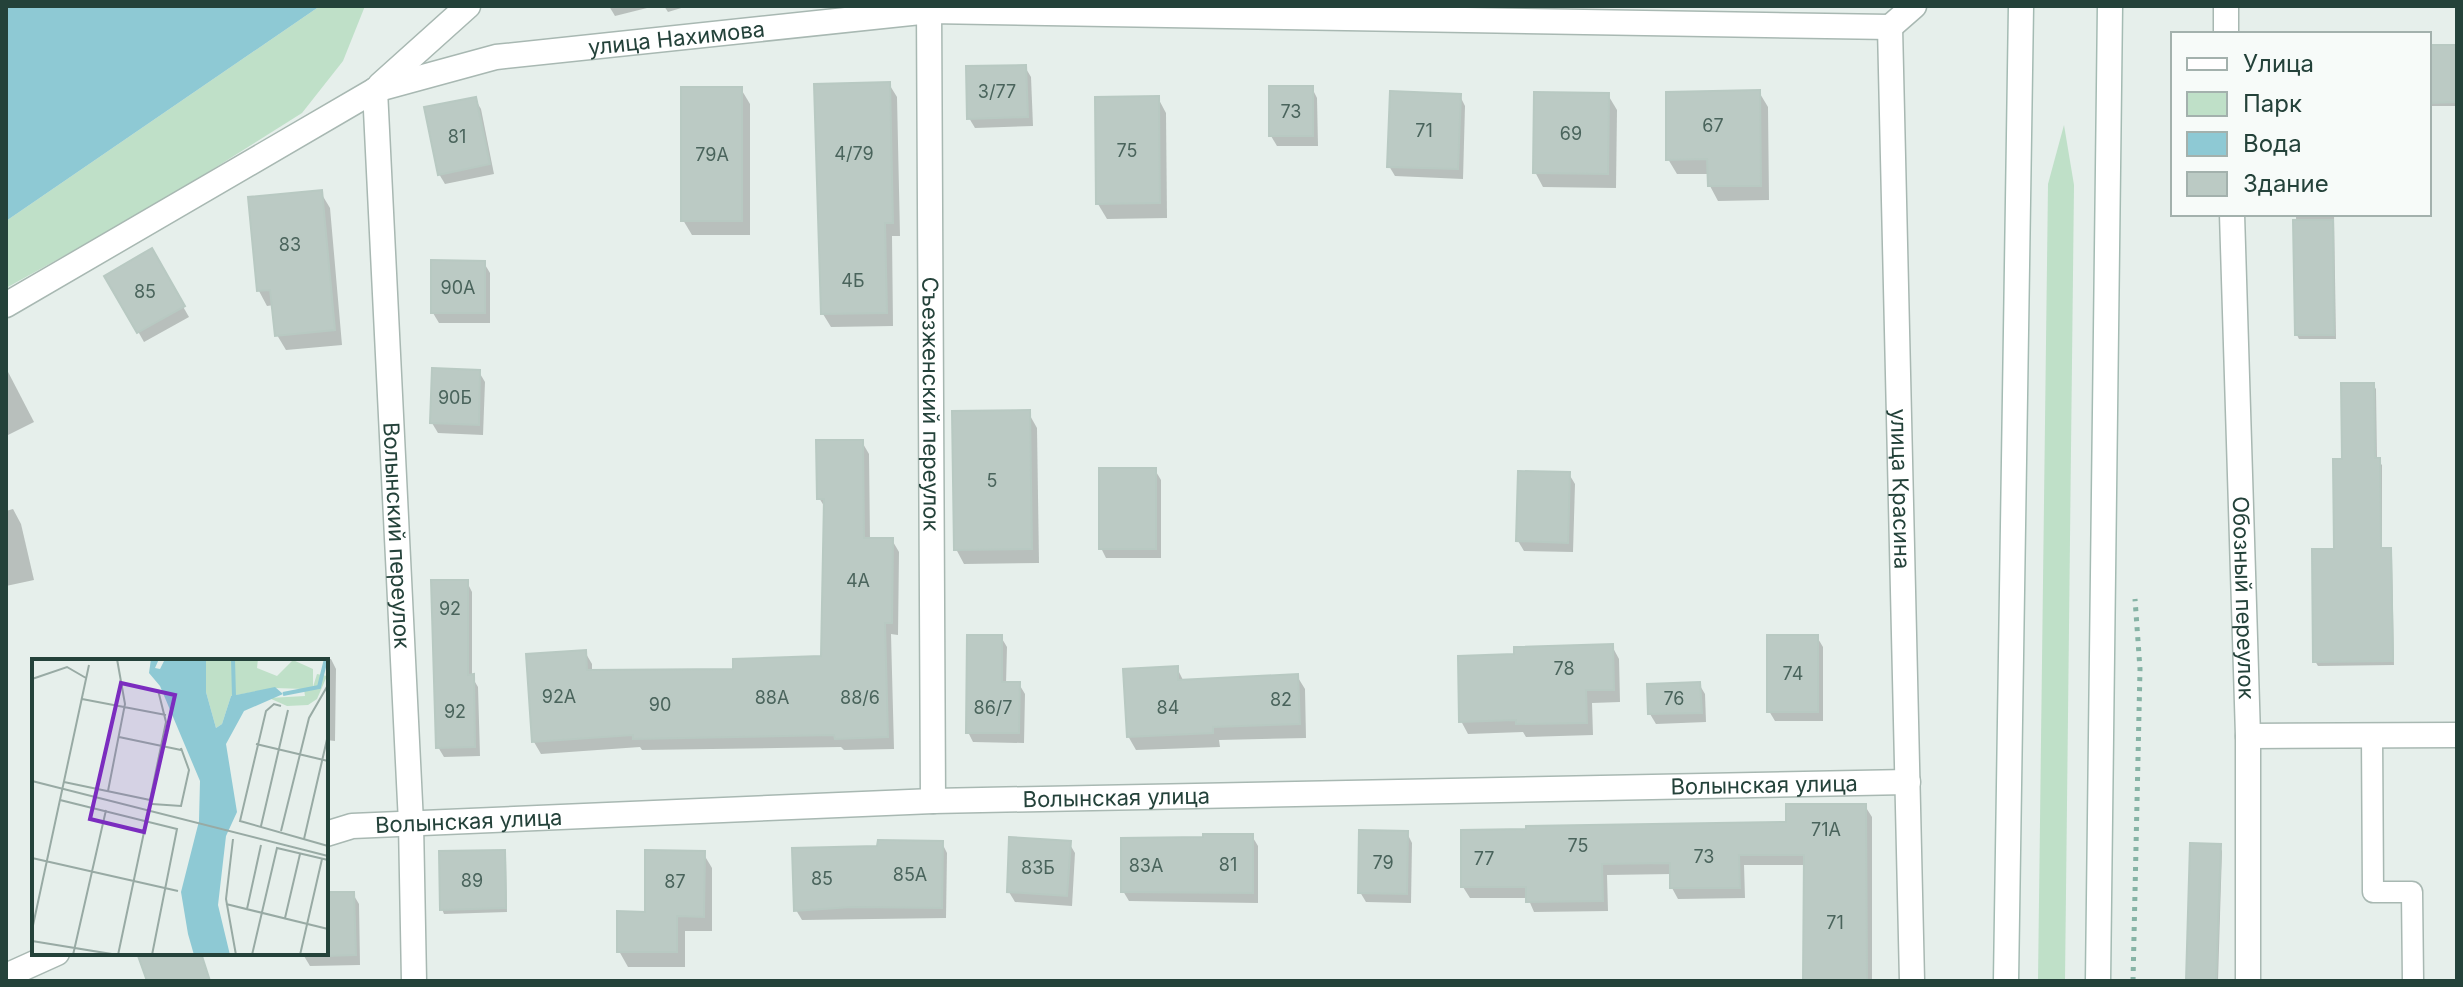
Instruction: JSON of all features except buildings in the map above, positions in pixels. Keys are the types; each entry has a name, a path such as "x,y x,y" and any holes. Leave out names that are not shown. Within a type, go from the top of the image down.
{"street":[{"path":"375,90 468,6"},
{"path":"1890,27 1914,6"},
{"path":"2006,981 2021,6"},
{"path":"2098,981 2110,6"},
{"path":"2226,6 2226,32"},
{"name":"улица Нахимова","path":"6,305 375,90 496,57 930,8 1890,27"},
{"name":"Съезженский переулок","path":"930,8 933,801"},
{"name":"улица Красина","path":"1890,27 1912,981"},
{"name":"Волынский переулок","path":"375,90 411,823 414,981"},
{"name":"Обозный переулок","path":"2232,216 2248,736 2248,981"},
{"path":"2248,736 2457,735"},
{"name":"Волынская улица","path":"328,833 352,826 933,801 1908,782"},
{"path":"6,976 53,955"}],"lane":[{"path":"2372,735 2373,892 2412,892 2413,981"}],"green space":[{"path":"320,6 365,6 343,61 302,113 156,205 6,288 6,221"},
{"path":"2064,125 2074,185 2065,981 2038,981 2048,184"}],"water":[{"path":"6,6 320,6 6,221"}]}
